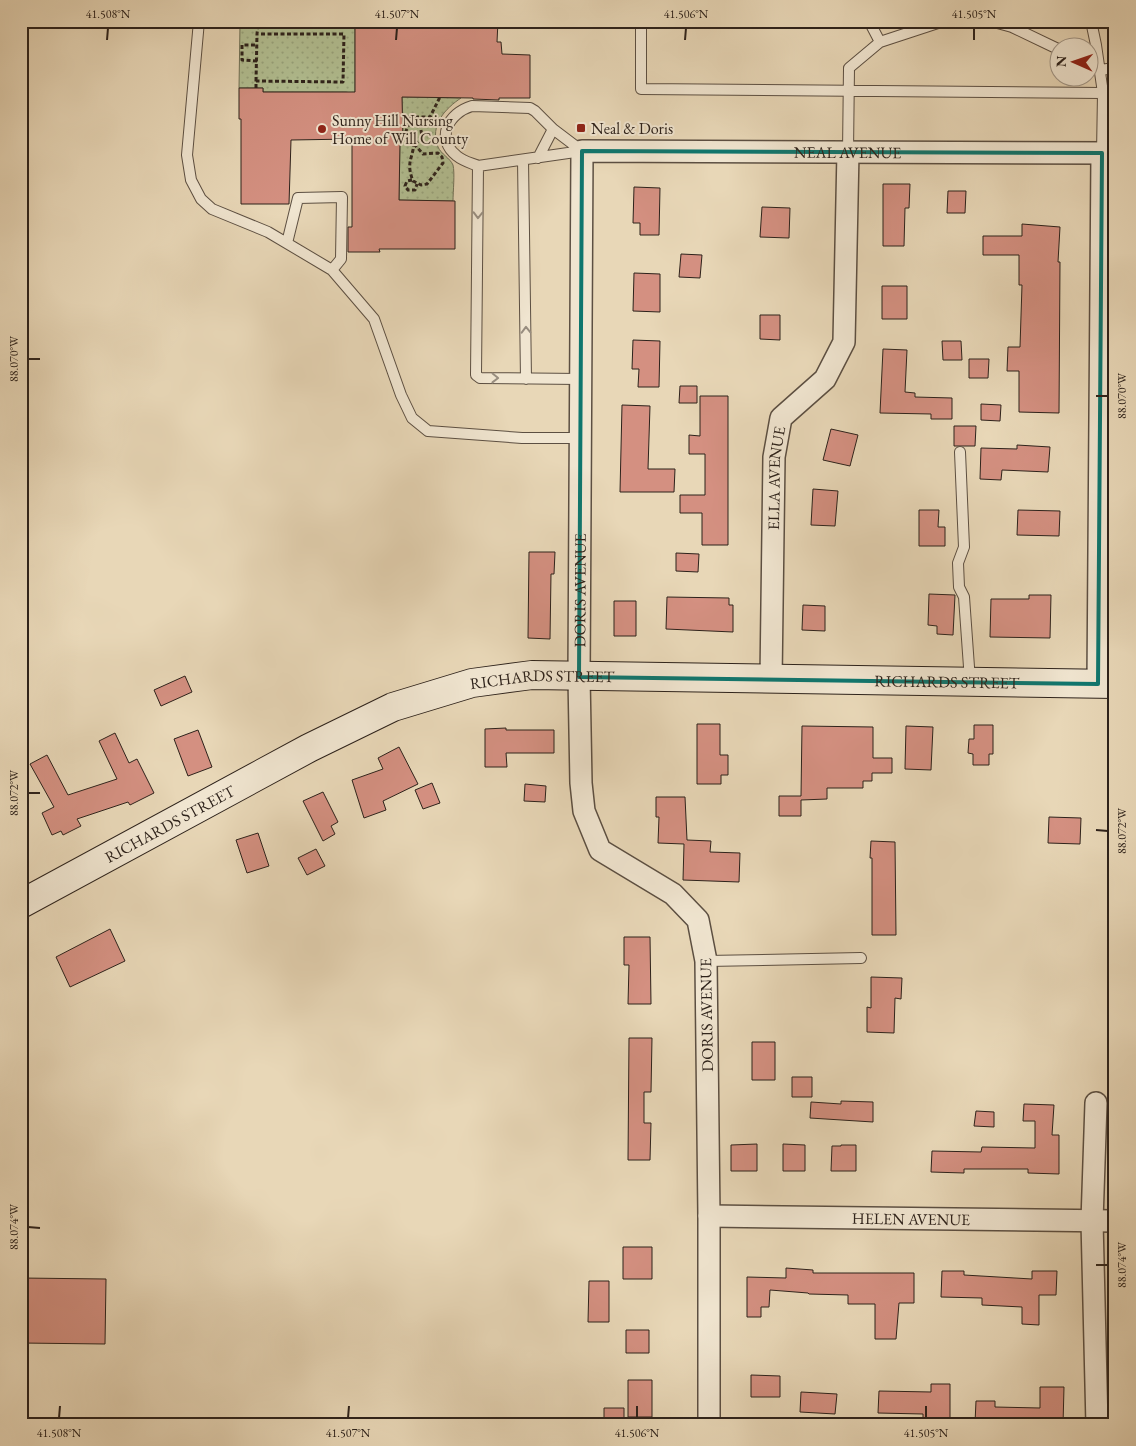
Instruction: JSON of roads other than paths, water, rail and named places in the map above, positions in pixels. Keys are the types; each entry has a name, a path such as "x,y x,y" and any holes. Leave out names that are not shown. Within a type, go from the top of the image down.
{"street":[{"name":"NEAL AVENUE","path":"582,151 1108,153"},
{"name":"DORIS AVENUE","path":"582,151 579,677 584,811 600,850 673,894 698,920 706,961 709,1425"},
{"name":"ELLA AVENUE","path":"771,680 774,457 781,418 825,379 844,342 848,152"},
{"path":"1106,684 1108,153"},
{"name":"RICHARDS STREET","path":"21,904 309,748 393,707 472,683 532,676 1106,684"},
{"path":"1096,1102 1092,1221 1098,1425"},
{"name":"HELEN AVENUE","path":"709,1216 1115,1221"}],"lane":[{"path":"199,21 187,155 190,180 201,199 212,209 268,232 332,270 374,319 401,395 412,418 428,431 502,437 580,438"},
{"path":"642,21 641,90 1103,93"},
{"path":"870,21 880,42"},
{"path":"848,152 849,68 880,42 944,21"},
{"path":"990,21 1012,27 1048,44"},
{"path":"1091,21 1103,93 1108,153"},
{"path":"1100,70 1115,68"},
{"path":"472,106 530,108 553,129 582,151 478,166 457,156 448,146 446,136 450,120 458,112 472,106"},
{"path":"538,158 553,129"},
{"path":"523,160 526,379"},
{"path":"478,166 476,375 480,378 580,379"},
{"path":"288,243 298,198 342,197 341,259 332,270"},
{"path":"960,452 964,547 958,563 959,587 964,597 970,682"},
{"path":"706,961 861,958"}],"place":[{"name":"Neal & Doris","path":"581,128"},
{"name":"Sunny Hill Nursing Home of Will County","path":"322,129"}]}
